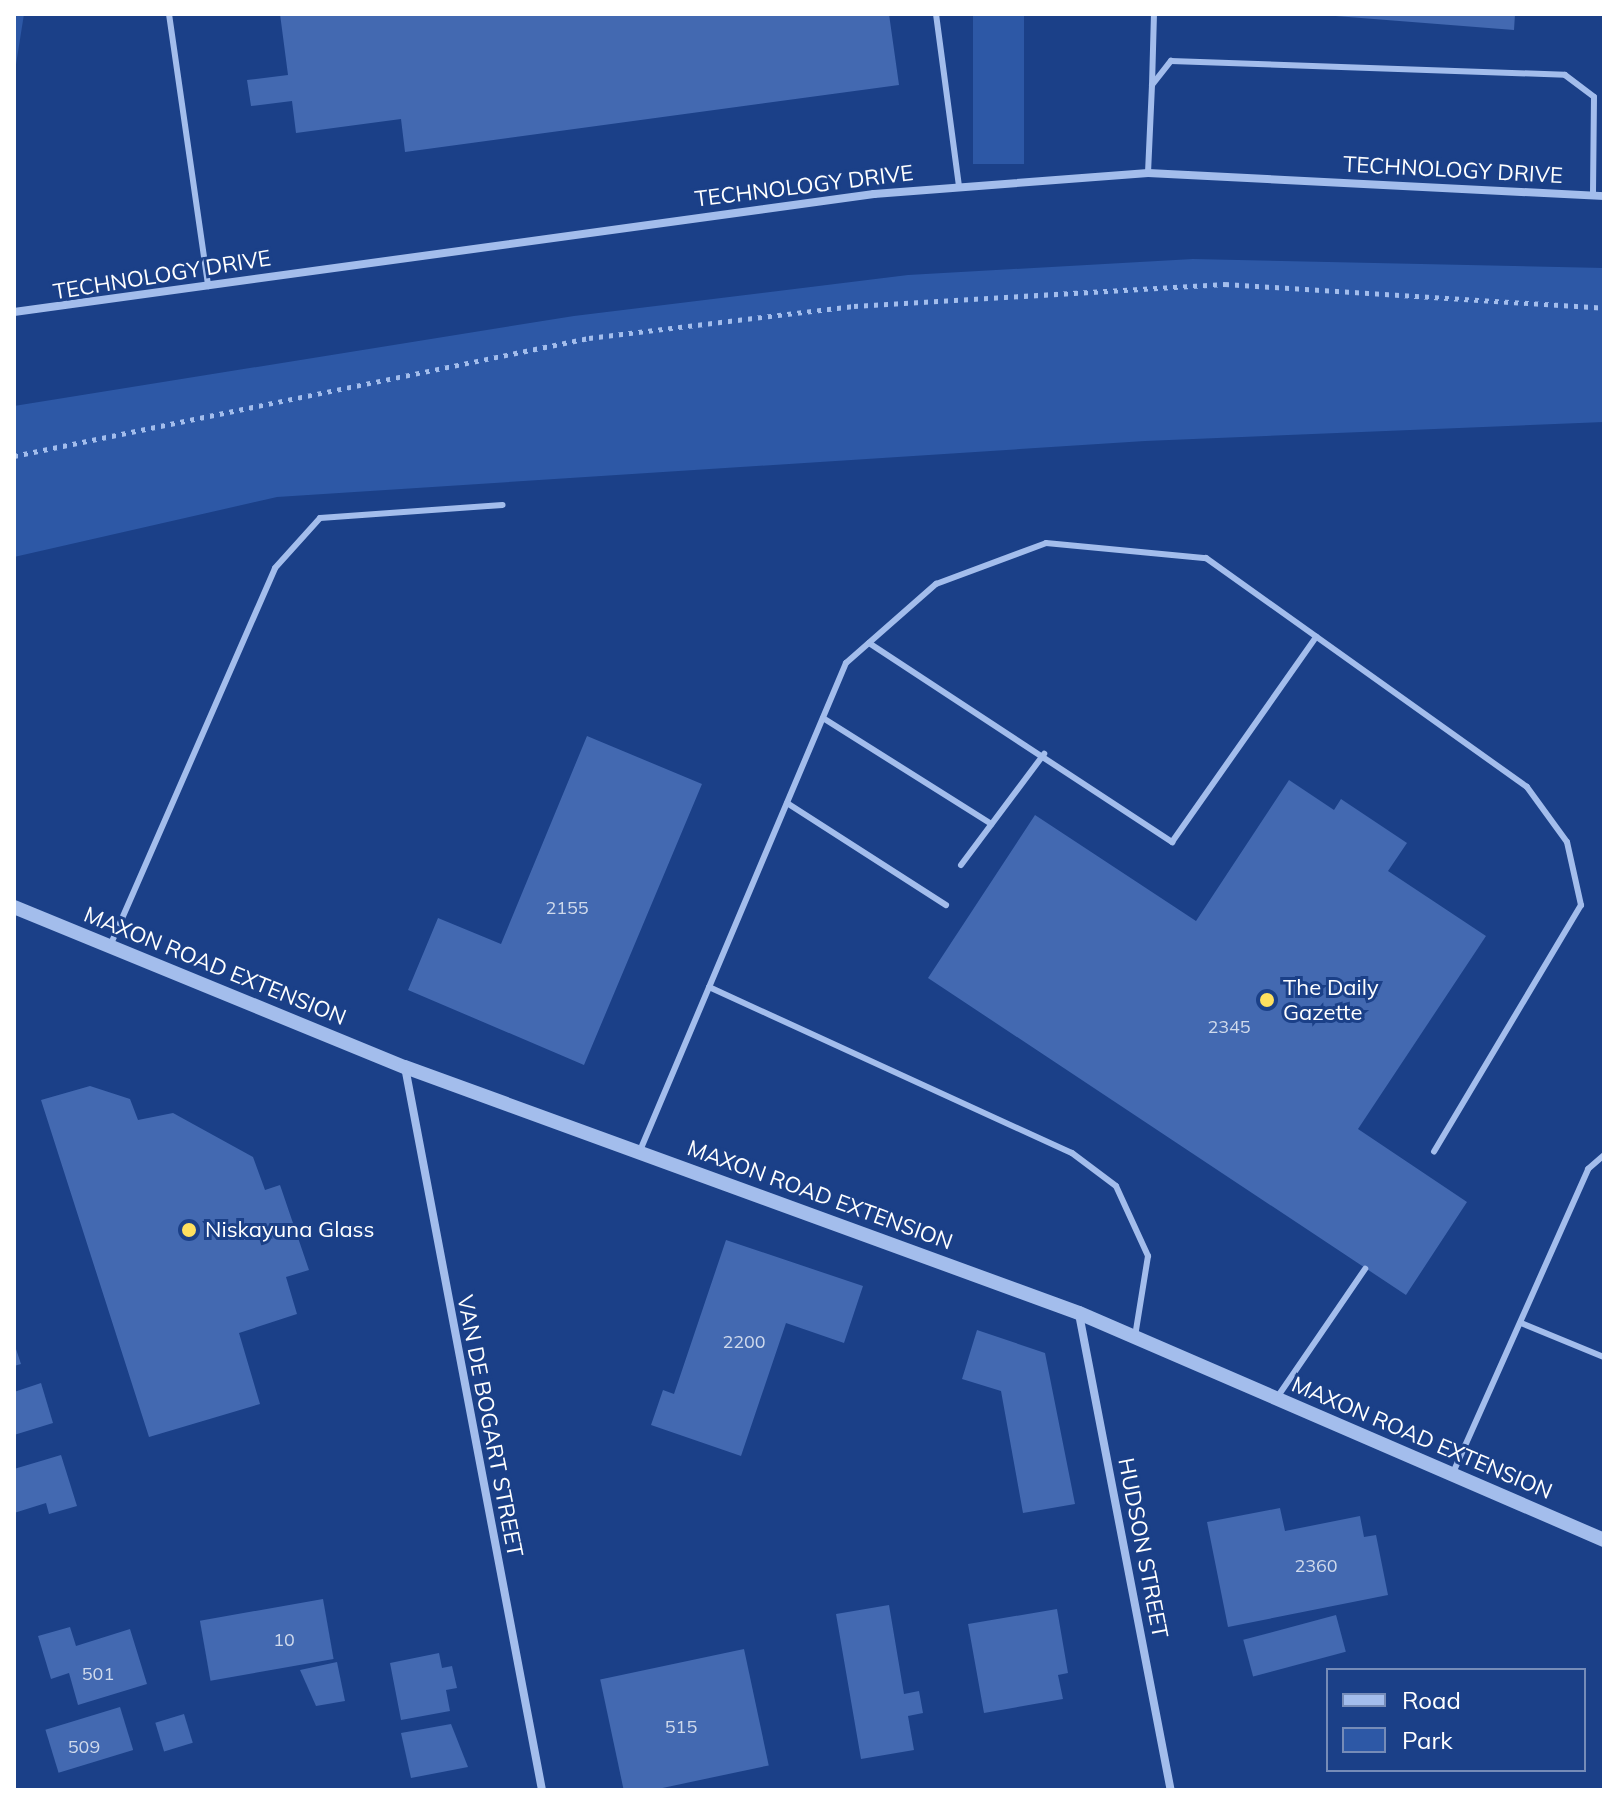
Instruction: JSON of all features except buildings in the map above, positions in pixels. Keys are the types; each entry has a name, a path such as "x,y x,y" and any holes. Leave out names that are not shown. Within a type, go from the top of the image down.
{"street":[{"name":"TECHNOLOGY DRIVE","path":"14,312 449,249 959,187 1148,173 1604,196"},
{"name":"MAXON ROAD EXTENSION","path":"14,907 405,1067 1079,1313 1604,1540"},
{"name":"VAN DE BOGART STREET","path":"405,1067 542,1790"},
{"name":"HUDSON STREET","path":"1079,1313 1171,1790"}],"lane":[{"path":"169,14 208,286"},
{"path":"936,14 959,187"},
{"path":"1148,173 1154,14"},
{"path":"1152,85 1171,61 1565,75 1594,97 1593,195"},
{"path":"110,946 275,568 320,518 503,505"},
{"path":"639,1153 846,663 936,584 1046,543 1206,558 1527,787 1567,842 1581,905 1434,1152"},
{"path":"869,643 1044,754 1172,842 1316,637"},
{"path":"823,718 991,824"},
{"path":"961,865 1044,754"},
{"path":"787,803 946,905"},
{"path":"709,987 1072,1153 1116,1186 1148,1256 1135,1338"},
{"path":"1452,1475 1588,1169 1604,1155"},
{"path":"1276,1399 1365,1269"},
{"path":"1521,1323 1604,1357"}],"path":[{"path":"14,456 589,338 854,306 1225,284 1604,308"}],"green space":[{"path":"14,14 24,14 14,77"},
{"path":"973,14 1024,14 1024,164 973,164"},
{"path":"1193,259 1604,268 1604,422 1145,441 277,497 14,557 14,406 574,316 908,275"}],"place":[{"name":"The Daily Gazette","path":"1267,1000"},
{"name":"Niskayuna Glass","path":"189,1230"}]}
